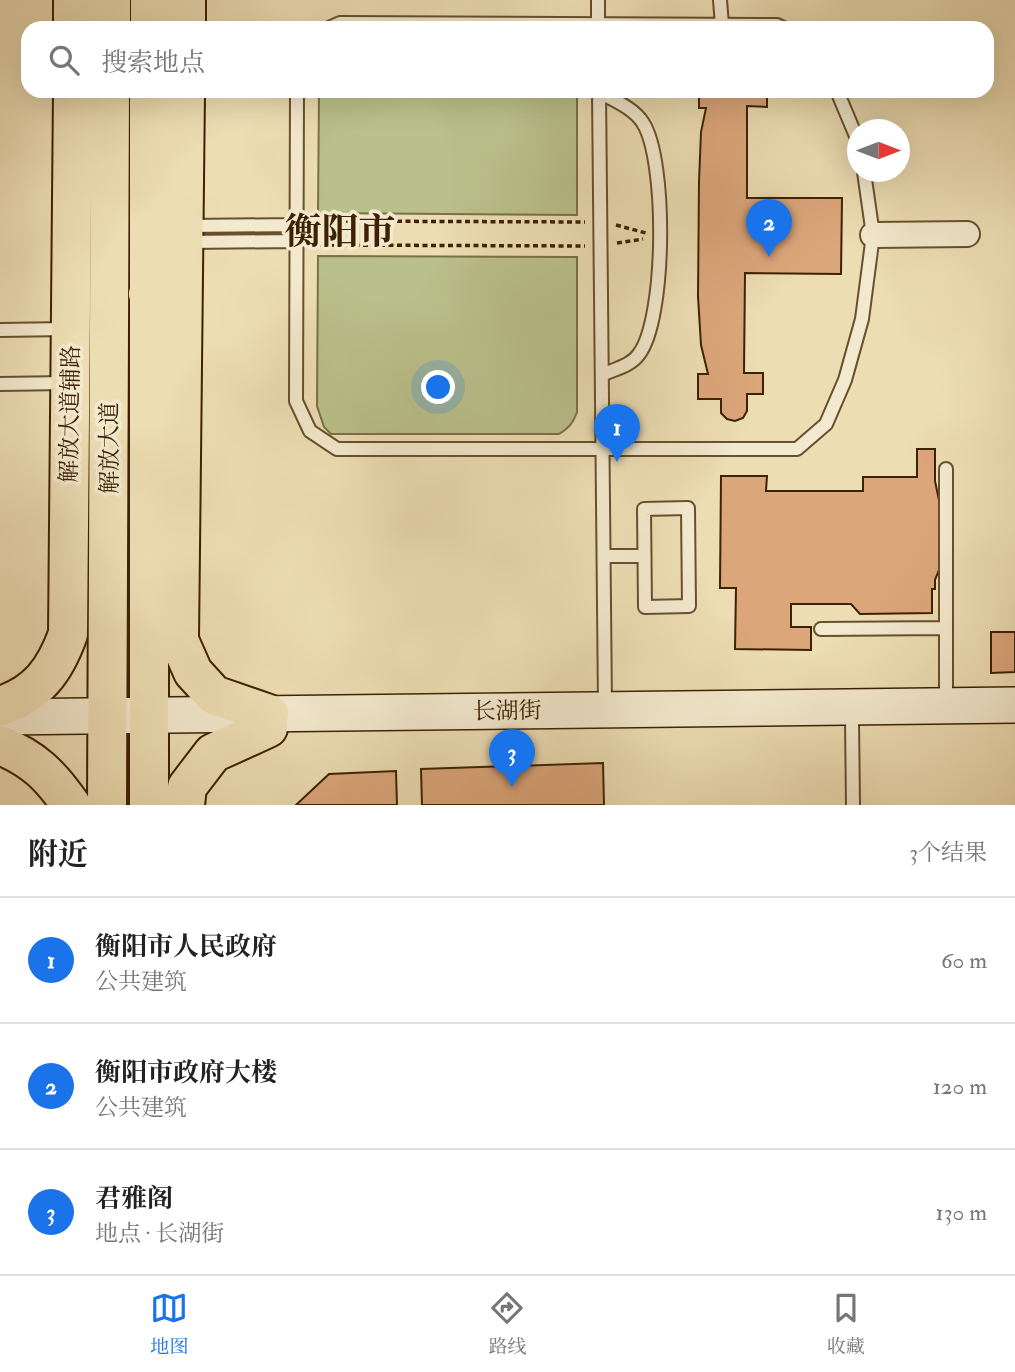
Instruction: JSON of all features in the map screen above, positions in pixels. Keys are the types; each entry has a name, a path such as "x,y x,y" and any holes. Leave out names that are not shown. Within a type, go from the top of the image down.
{"main road":[{"path":"73,0 73,21"},
{"path":"111,0 111,21"},
{"path":"150,0 150,21"},
{"path":"186,0 186,21"},
{"name":"解放大道辅路","path":"0,706 10,703 37,686 52,671 68,634 73,98"},
{"name":"解放大道","path":"107,805 110,98"},
{"name":"解放大道","path":"149,98 149,805"},
{"path":"179,640 185,98"},
{"path":"149,177 183,234"},
{"path":"148,295 183,234"},
{"path":"70,329 109,298"},
{"path":"149,571 193,672 214,695 268,721"},
{"name":"长湖街","path":"0,731 107,723 606,717 1015,705"},
{"name":"长湖街","path":"0,717 107,723"},
{"name":"长湖街","path":"606,717 852,721 1015,720"},
{"path":"185,805 187,786 212,753 268,721"},
{"path":"0,746 23,754 52,778 71,805"}],"street":[{"path":"873,235 967,234"}],"lane":[{"path":"598,0 598,21"},
{"path":"720,0 722,21"},
{"path":"297,98 296,401 310,431 337,449 797,449 826,424 845,380 862,319 873,235 865,182"},
{"path":"599,98 606,717"},
{"path":"602,375 631,362 639,354 647,340 659,280 659,190 647,130 641,119 608,98"},
{"path":"840,98 849,119"},
{"path":"183,234 296,223"},
{"path":"183,234 296,243"},
{"path":"0,330 70,329"},
{"path":"0,384 70,383"},
{"path":"946,469 946,706"},
{"path":"688,508 689,606 645,607 644,555 644,509 688,508"},
{"path":"604,556 644,555"},
{"path":"821,629 946,628"},
{"path":"852,721 853,805"}],"path":[{"path":"296,223 600,222 659,236"},
{"path":"296,243 600,246 659,236"}],"green space":[{"path":"319,98 577,98 577,215 318,213"},
{"path":"318,256 577,257 577,412 572,422 559,434 331,434 324,427 317,406"}],"building":[{"path":"699,98 767,98 767,107 747,106 747,198 842,198 841,274 745,273 744,373 763,373 763,394 747,394 747,411 743,418 735,421 727,419 721,413 721,399 698,399 698,374 708,374 701,345 698,296 701,132 706,108 699,108"},
{"path":"917,449 935,449 935,481 942,515 941,565 935,580 935,589 932,589 932,613 860,614 851,604 791,604 791,627 811,627 811,650 735,649 736,588 720,588 721,476 767,476 766,491 863,491 863,477 917,477"},
{"path":"991,632 1015,632 1015,672 991,673"},
{"path":"603,763 604,805 422,805 421,769"},
{"path":"396,771 397,805 296,805 329,774"}],"place":[{"name":"衡阳市政府大楼","path":"769,257"},
{"name":"衡阳市人民政府","path":"617,462"},
{"name":"君雅阁","path":"512,787"}],"district":[{"name":"衡阳市","path":"340,232"}]}
